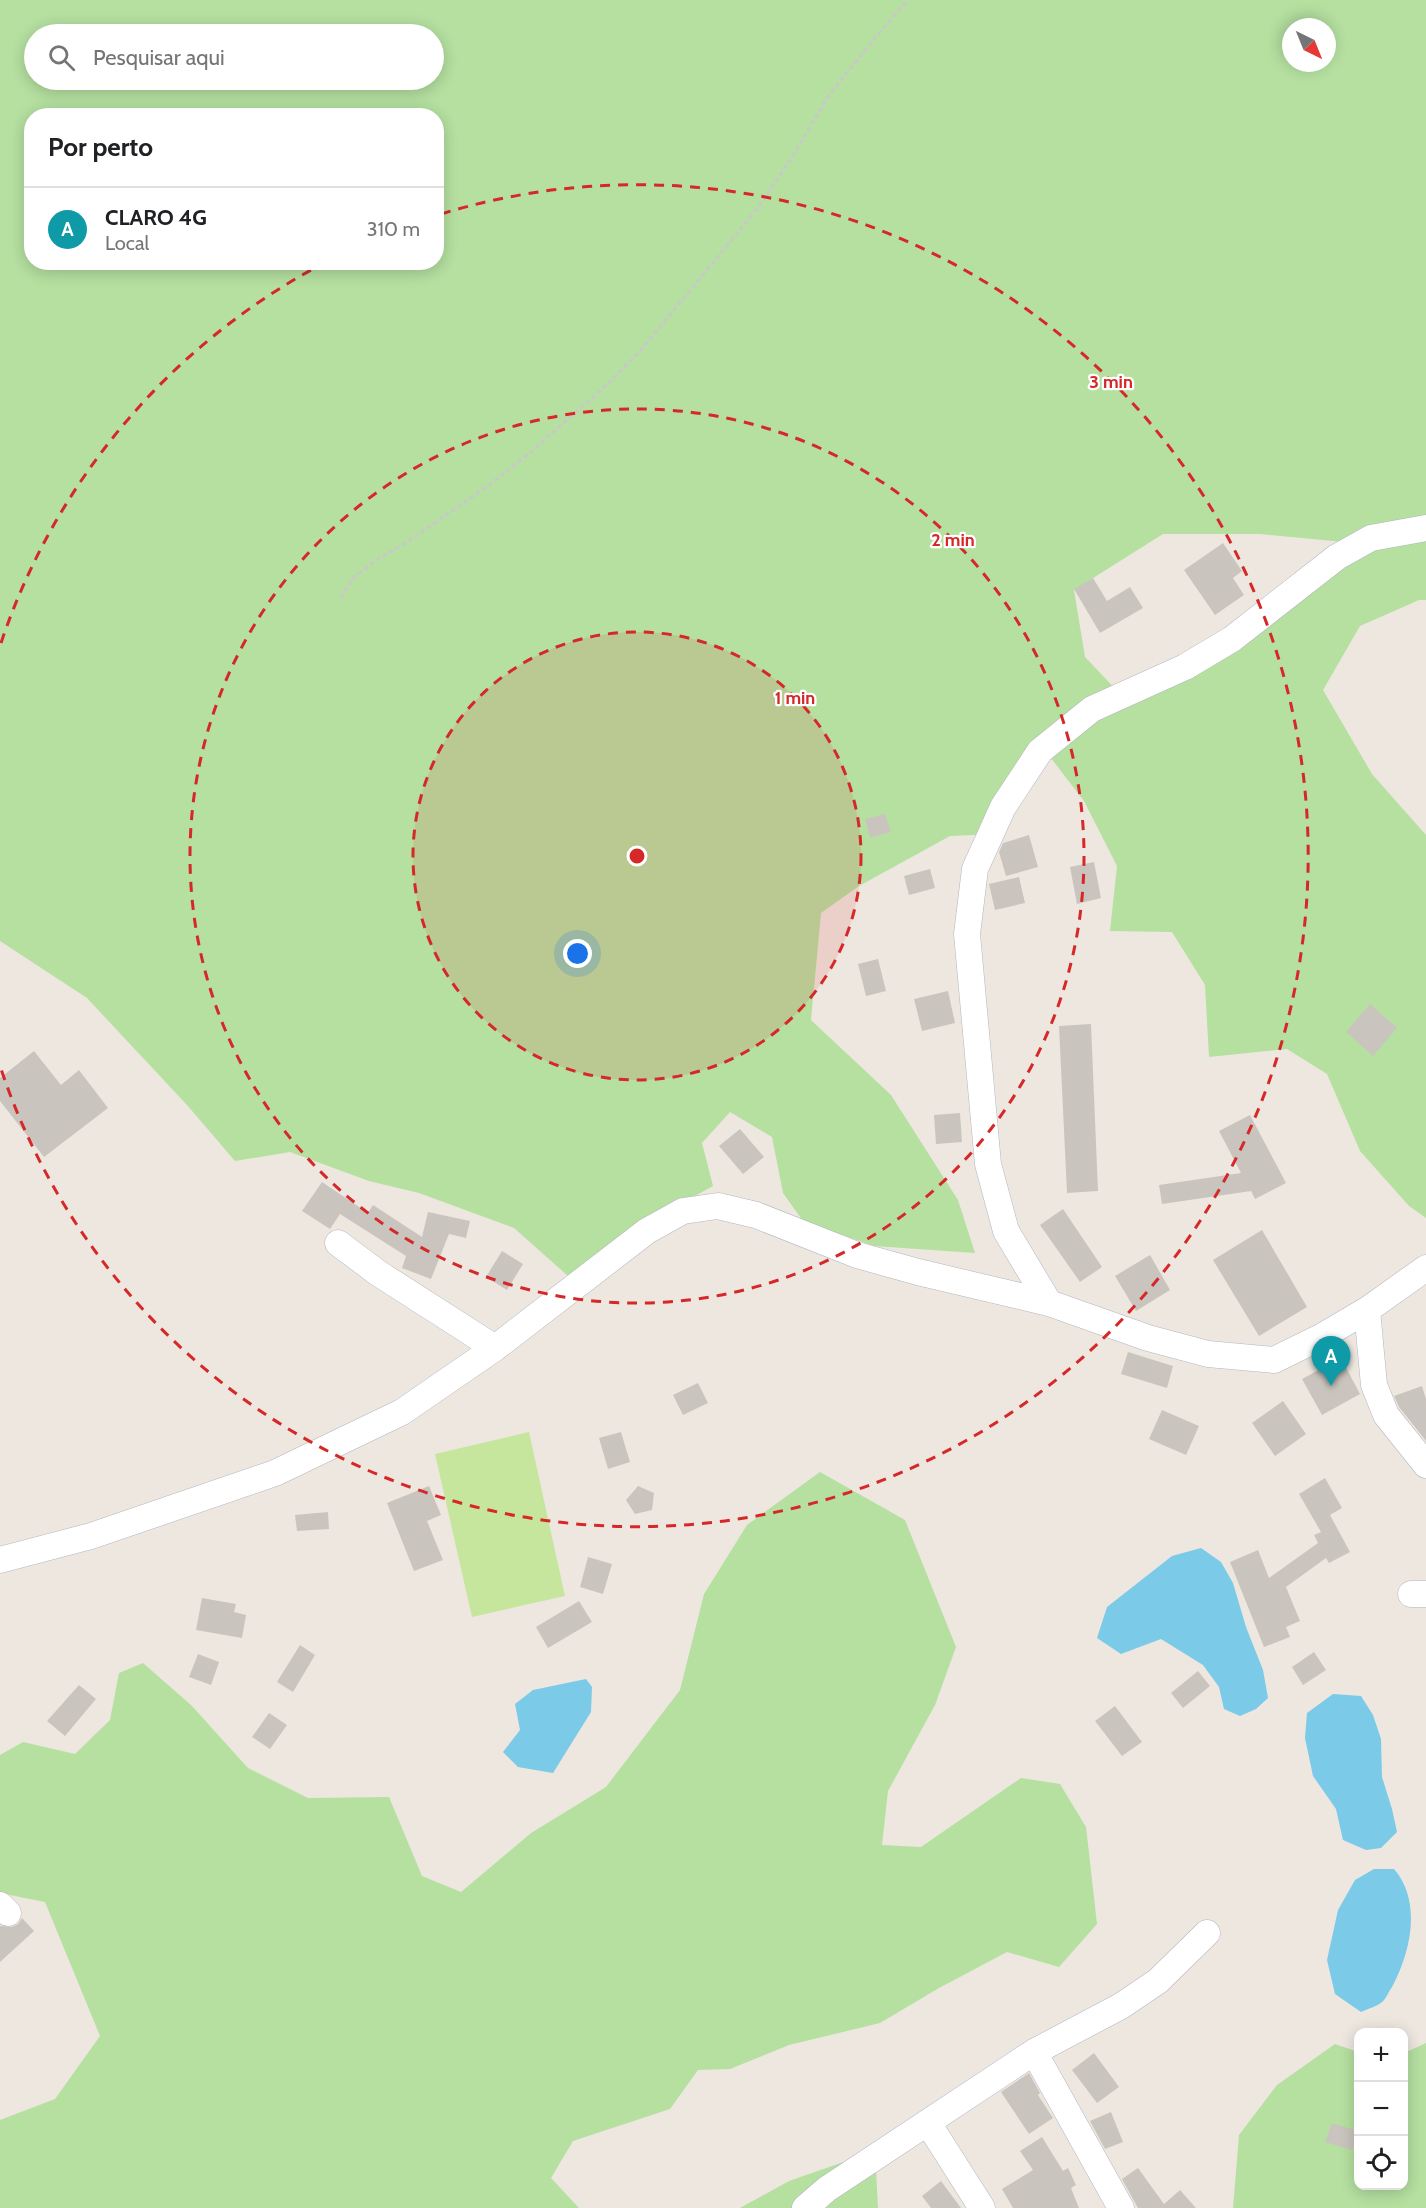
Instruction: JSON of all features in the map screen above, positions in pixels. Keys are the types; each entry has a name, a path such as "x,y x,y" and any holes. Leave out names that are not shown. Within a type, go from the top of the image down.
{"street":[{"path":"1049,1303 1006,1231 988,1164 967,934 975,869 1003,807 1040,751 1092,709 1185,667 1232,639 1337,557 1371,538 1426,528"},
{"path":"0,1560 90,1536 275,1473 402,1412 495,1348 647,1231 683,1211 718,1206 756,1215 857,1255 1049,1303 1148,1338 1208,1354 1274,1360 1321,1337 1367,1310 1426,1268"},
{"path":"338,1243 388,1279 495,1348"},
{"path":"1367,1310 1374,1385 1386,1415 1426,1465"},
{"path":"805,2208 827,2189 1034,2052 1140,1994 1179,1963 1207,1933"},
{"path":"1034,2052 1121,2208"},
{"path":"928,2123 982,2208"}],"path":[{"path":"341,598 353,578 375,561 456,508 526,456 570,419 640,351 757,208 794,154 826,98 908,0"}],"green space":[{"path":"0,0 1426,0 1426,600 1419,600 1360,626 1323,690 1372,774 1426,835 1426,1218 1409,1206 1360,1151 1327,1074 1287,1049 1209,1057 1205,985 1172,932 1110,931 1117,866 1084,801 1047,753 999,834 950,836 859,886 821,913 811,1020 891,1095 958,1200 975,1253 874,1246 803,1221 783,1193 772,1137 730,1112 702,1143 713,1186 613,1241 568,1276 514,1228 419,1193 369,1181 290,1152 235,1161 187,1105 87,998 0,941","holes":["1163,534 1260,534 1376,545 1123,697 1085,657 1074,590"]},
{"path":"529,1432 565,1596 472,1617 435,1454"},
{"path":"820,1472 905,1520 956,1647 935,1705 888,1791 882,1845 921,1847 1021,1778 1060,1784 1086,1827 1097,1924 1059,1967 1007,1952 880,2023 789,2045 730,2069 698,2070 670,2109 573,2141 551,2178 579,2208 0,2208 0,2120 55,2099 100,2036 45,1902 0,1893 0,1755 23,1742 75,1754 110,1720 119,1673 143,1663 191,1705 248,1768 308,1798 389,1797 422,1876 461,1892 531,1833 606,1787 680,1690 704,1594 747,1525"},
{"path":"1426,2043 1426,2208 1233,2208 1239,2135 1277,2085 1335,2044 1354,2051 1354,2190 1408,2190 1408,2051"},
{"path":"875,2151 878,2208 740,2208 789,2181"}],"water":[{"path":"1201,1548 1221,1562 1233,1583 1246,1627 1263,1670 1268,1698 1256,1709 1240,1716 1224,1709 1219,1687 1203,1665 1161,1639 1121,1654 1097,1638 1107,1607 1172,1556"},
{"path":"586,1679 592,1687 591,1712 553,1773 518,1767 503,1752 520,1730 515,1704 533,1690"},
{"path":"1333,1694 1361,1696 1373,1715 1381,1739 1382,1777 1397,1832 1381,1848 1366,1850 1343,1840 1336,1809 1313,1776 1305,1738 1307,1713"},
{"path":"1374,1869 1394,1869 1403,1882 1411,1911 1411,1927 1399,1973 1385,1999 1361,2012 1335,1994 1327,1960 1338,1910 1355,1880"}],"building":[{"path":"1223,543 1242,571 1233,578 1244,595 1215,615 1184,570"},
{"path":"1093,578 1107,601 1130,587 1143,608 1100,633 1074,589"},
{"path":"885,814 891,832 870,838 865,819"},
{"path":"1029,835 1038,867 1006,876 999,852 1003,843"},
{"path":"1094,862 1101,898 1077,904 1070,867"},
{"path":"930,869 935,888 909,895 904,876"},
{"path":"1019,877 1025,903 995,910 989,884"},
{"path":"878,959 886,991 866,996 858,964"},
{"path":"948,991 955,1023 922,1031 914,999"},
{"path":"1370,1004 1397,1028 1373,1056 1346,1032"},
{"path":"1091,1024 1098,1191 1067,1193 1059,1026"},
{"path":"34,1051 61,1085 79,1070 108,1108 44,1157 0,1101 0,1078"},
{"path":"960,1113 962,1142 936,1144 934,1115"},
{"path":"1250,1115 1286,1183 1255,1199 1251,1191 1162,1204 1159,1185 1241,1173 1219,1131"},
{"path":"740,1129 764,1157 743,1174 719,1146"},
{"path":"322,1182 368,1213 373,1205 422,1237 428,1212 470,1221 466,1238 449,1234 431,1279 402,1268 406,1256 340,1214 330,1229 302,1211"},
{"path":"1063,1209 1102,1267 1080,1282 1040,1225"},
{"path":"1262,1230 1307,1307 1259,1336 1213,1260"},
{"path":"502,1251 523,1264 507,1290 486,1277"},
{"path":"1150,1255 1170,1290 1136,1311 1115,1276"},
{"path":"1128,1352 1173,1366 1167,1388 1121,1374"},
{"path":"1341,1358 1360,1394 1322,1415 1302,1379"},
{"path":"698,1383 708,1403 683,1415 673,1395"},
{"path":"1422,1386 1426,1399 1426,1441 1399,1407 1394,1396"},
{"path":"1283,1401 1306,1434 1275,1456 1252,1423"},
{"path":"1162,1410 1199,1426 1186,1455 1149,1439"},
{"path":"621,1432 630,1462 608,1469 599,1438"},
{"path":"1325,1478 1342,1508 1330,1515 1350,1552 1329,1563 1326,1558 1286,1587 1300,1621 1286,1627 1290,1637 1264,1647 1230,1562 1258,1550 1269,1578 1318,1543 1314,1535 1321,1532 1299,1494"},
{"path":"429,1486 441,1515 427,1521 443,1560 414,1571 387,1503"},
{"path":"638,1486 654,1493 652,1510 635,1514 626,1500"},
{"path":"328,1512 329,1529 297,1531 295,1515"},
{"path":"588,1557 612,1564 603,1594 580,1587"},
{"path":"202,1598 236,1604 234,1612 246,1615 242,1638 196,1630"},
{"path":"579,1601 592,1622 548,1648 536,1627"},
{"path":"300,1645 315,1655 293,1692 277,1682"},
{"path":"1314,1652 1326,1670 1303,1685 1292,1667"},
{"path":"198,1654 219,1662 211,1685 189,1677"},
{"path":"1198,1671 1210,1686 1183,1708 1171,1693"},
{"path":"79,1685 96,1699 65,1736 47,1721"},
{"path":"1115,1706 1142,1742 1122,1756 1095,1721"},
{"path":"269,1713 287,1725 270,1749 252,1737"},
{"path":"22,1918 34,1931 0,1962 0,1926 12,1927"},
{"path":"1094,2053 1119,2087 1097,2103 1072,2070"},
{"path":"1029,2073 1040,2093 1038,2095 1053,2118 1029,2134 1001,2092"},
{"path":"1111,2112 1123,2142 1105,2149 1090,2121"},
{"path":"1332,2123 1354,2130 1352,2150 1325,2142"},
{"path":"1042,2137 1063,2171 1068,2168 1076,2185 1071,2188 1079,2208 1013,2208 1002,2189 1033,2170 1020,2151"},
{"path":"1138,2168 1164,2204 1180,2190 1196,2208 1138,2208 1122,2179"},
{"path":"941,2181 961,2208 931,2208 922,2196"}],"place":[{"name":"CLARO 4G","path":"1331,1386"}]}
